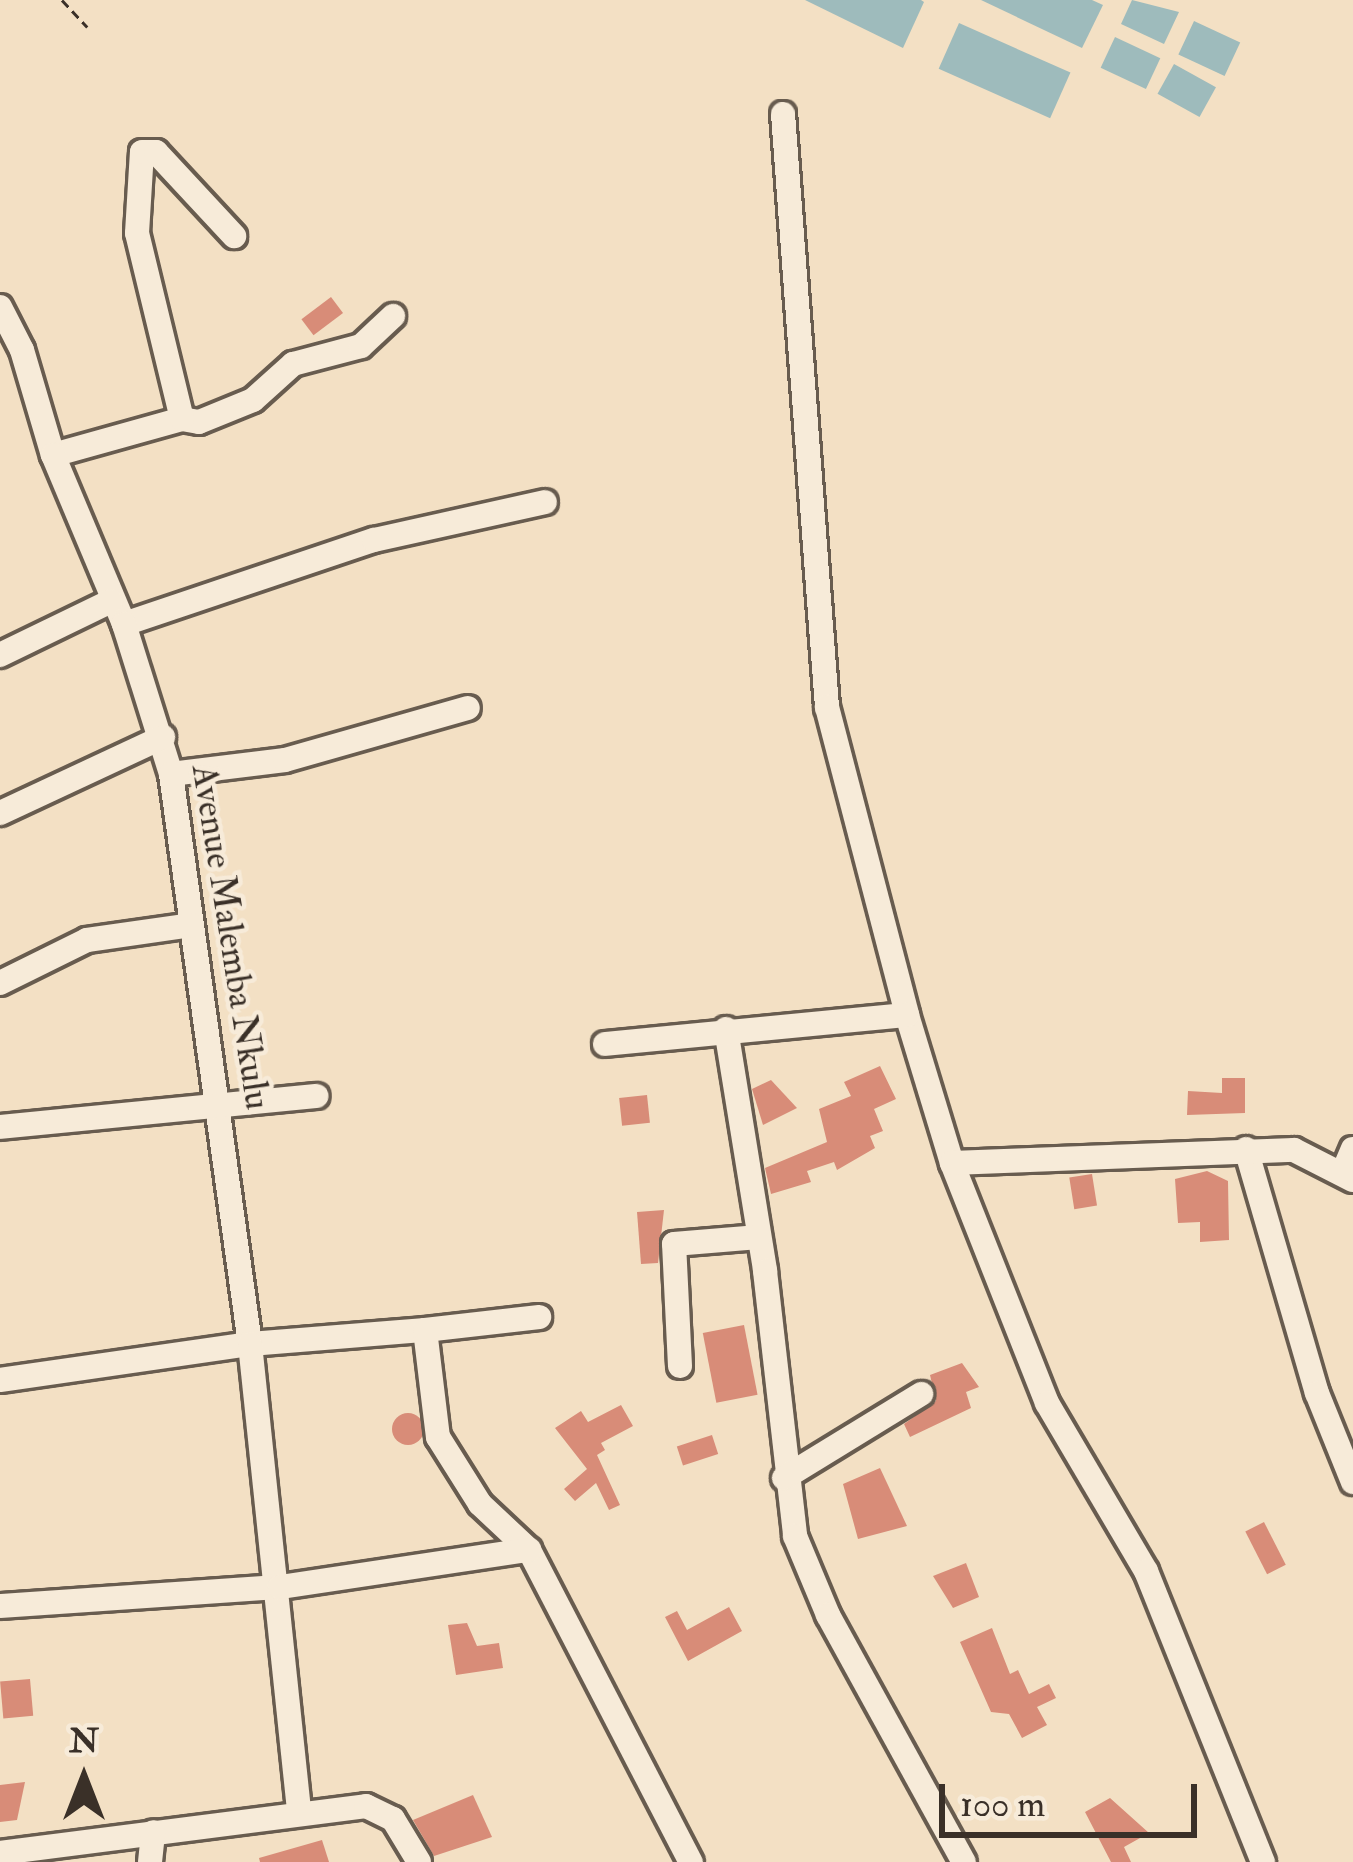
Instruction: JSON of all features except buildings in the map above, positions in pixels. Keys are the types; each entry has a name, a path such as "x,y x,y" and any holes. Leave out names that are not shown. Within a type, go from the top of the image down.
{"street":[{"path":"783,114 826,707 907,1015 952,1163 1047,1402 1146,1571 1263,1862"},
{"path":"182,419 137,232 142,152 156,152 234,236"},
{"name":"Avenue Malemba Nkulu","path":"0,307 22,350 53,455 124,624 163,737 220,1105 280,1587 299,1813"},
{"path":"53,455 182,419 199,422 253,400 278,372 361,346 393,316"},
{"path":"124,624 374,540 545,502"},
{"path":"0,655 111,601"},
{"path":"170,774 285,760 468,708"},
{"path":"0,813 163,737"},
{"path":"0,983 87,940 191,925"},
{"path":"605,1044 907,1015"},
{"path":"726,1029 759,1237 784,1478 795,1536 828,1616 964,1862"},
{"path":"0,1127 316,1096"},
{"path":"952,1163 1246,1149 1294,1150 1350,1167"},
{"path":"1246,1149 1317,1393 1353,1482"},
{"path":"680,1366 674,1244 759,1237"},
{"path":"0,1380 250,1344 539,1317"},
{"path":"425,1330 438,1437 480,1504 529,1550 691,1862"},
{"path":"784,1478 921,1394"},
{"path":"0,1606 280,1587 529,1550"},
{"path":"0,1852 299,1813 379,1808 419,1862"},
{"path":"150,1862 153,1832"}],"path":[{"path":"62,0 87,27"}],"water":[{"path":"805,0 921,0 924,2 903,48"},
{"path":"981,0 1092,0 1103,5 1082,48"},
{"path":"1132,0 1179,12 1164,44 1121,24"},
{"path":"1194,21 1240,43 1225,76 1178,55"},
{"path":"959,23 1070,73 1050,118 939,69"},
{"path":"1115,37 1160,58 1146,89 1101,68"},
{"path":"1174,64 1216,87 1199,117 1158,94"}]}
